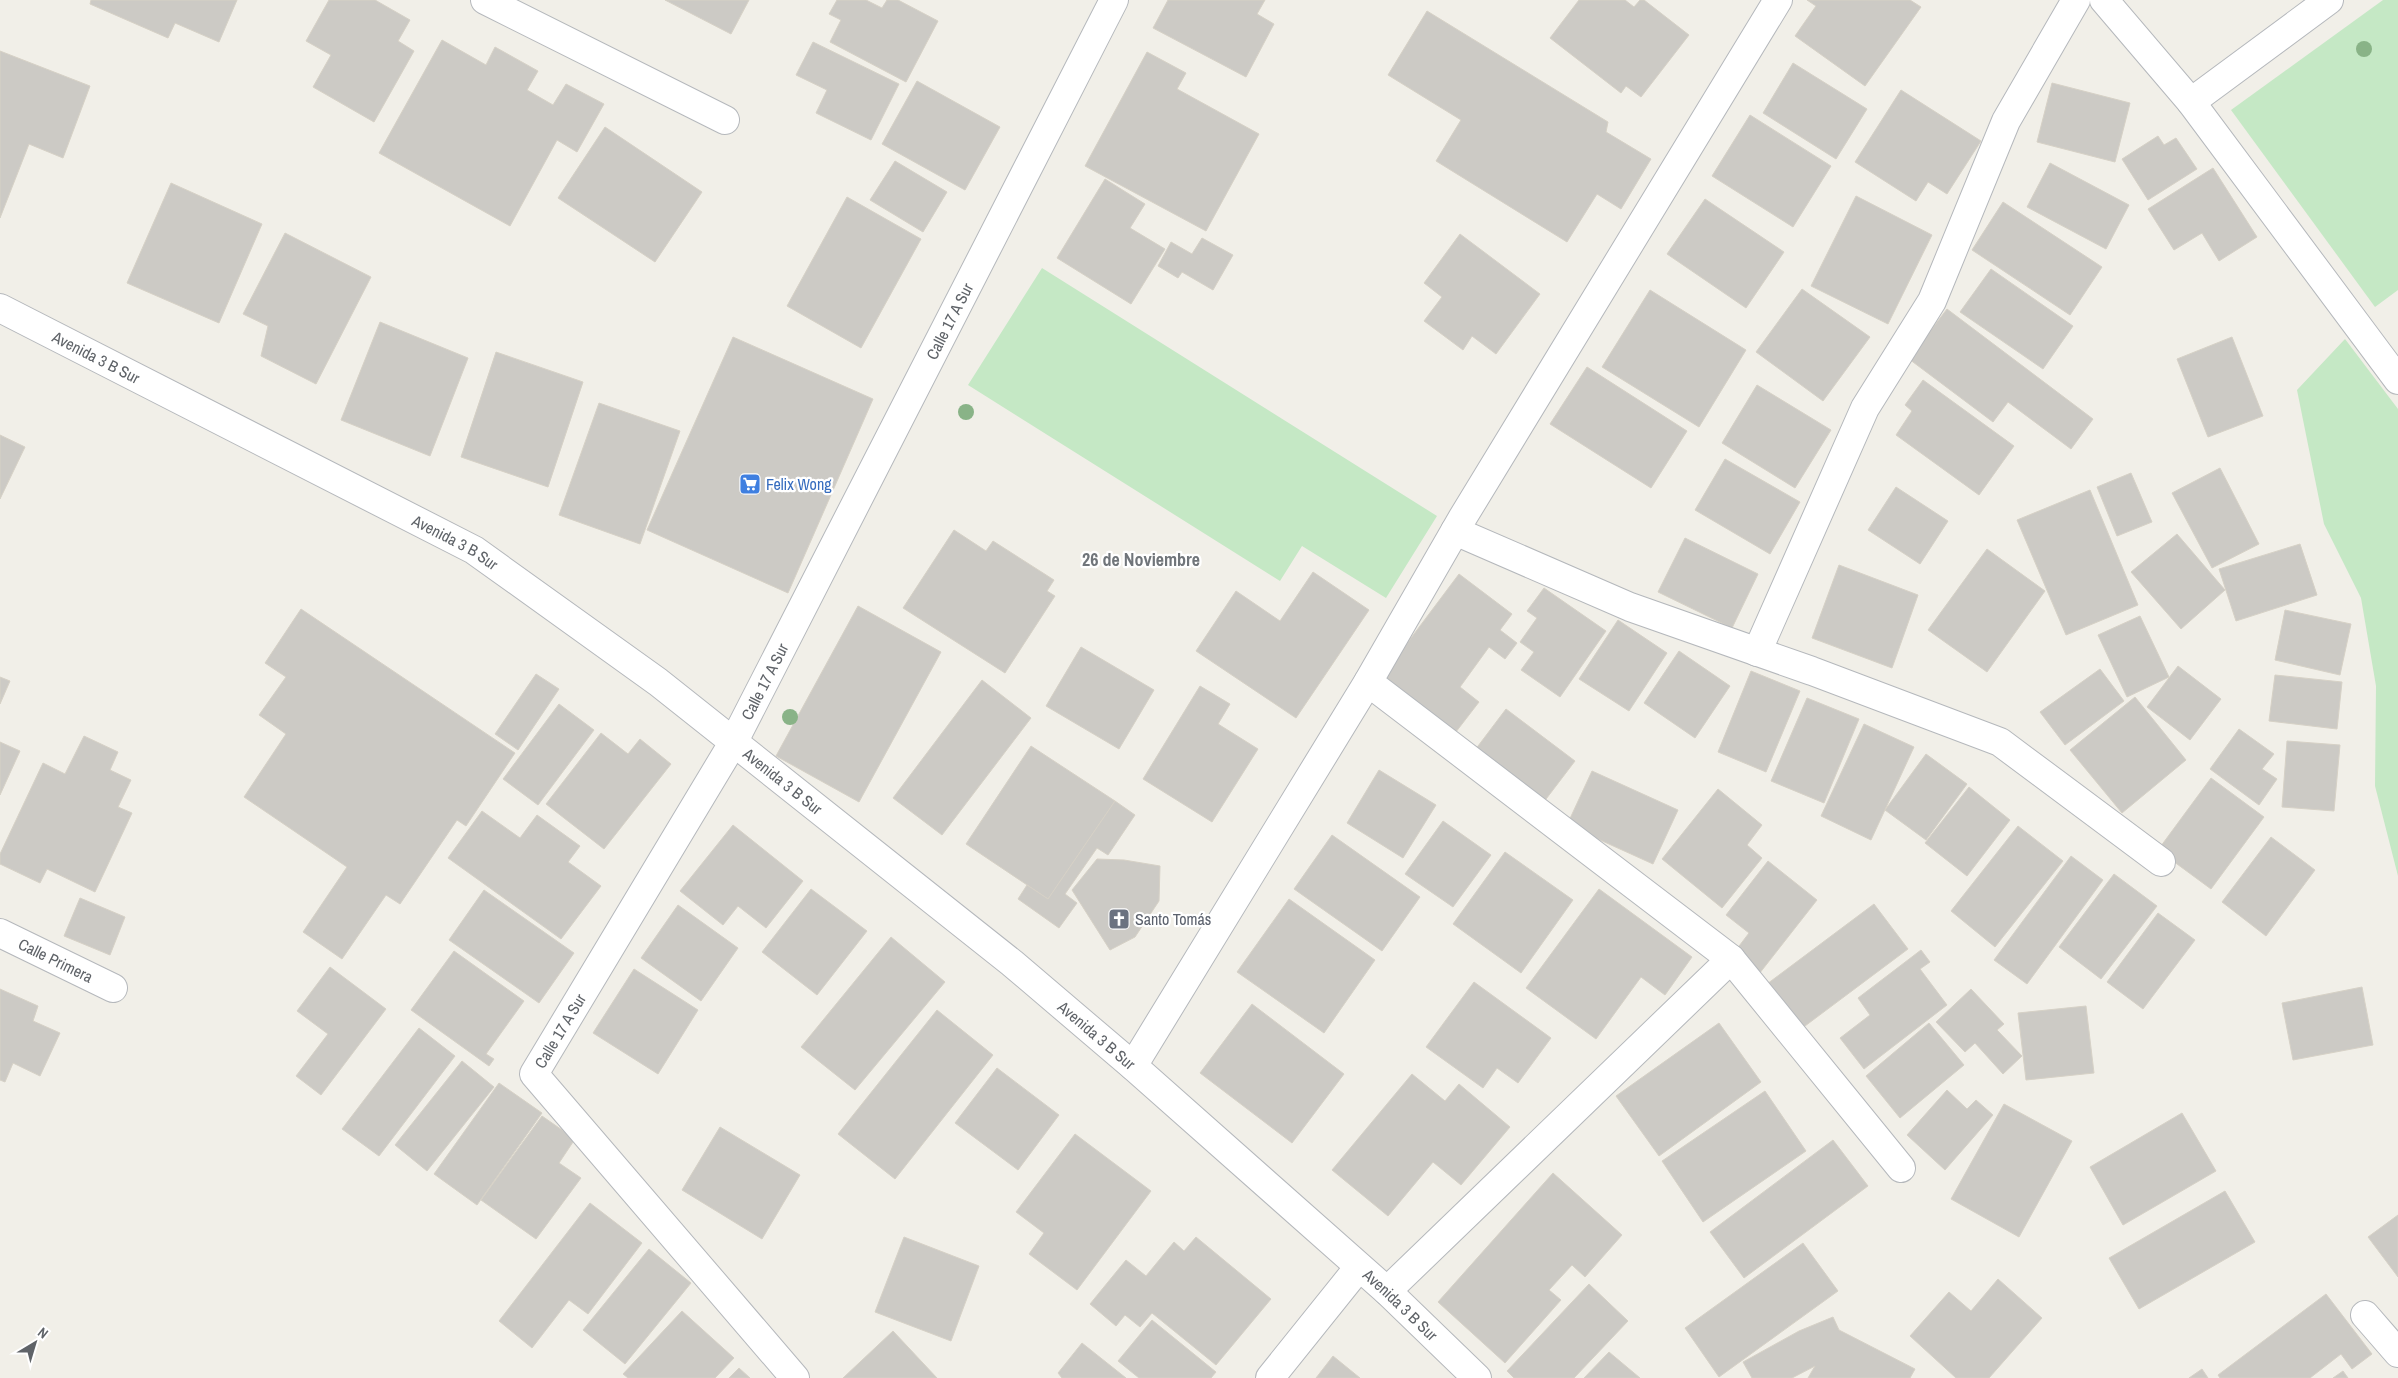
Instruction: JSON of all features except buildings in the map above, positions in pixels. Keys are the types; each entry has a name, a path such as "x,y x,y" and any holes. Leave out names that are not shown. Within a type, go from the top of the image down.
{"street":[{"path":"485,0 724,120"},
{"name":"Calle 17 A Sur","path":"795,1378 534,1074 733,743 1114,0"},
{"path":"1132,1066 1368,682 1456,532 1778,0"},
{"path":"1757,652 1866,408 1932,301 2006,121 2076,0"},
{"path":"2104,0 2191,102 2398,380"},
{"path":"2191,102 2329,0"},
{"name":"Avenida 3 B Sur","path":"0,308 474,550 658,682 1012,963 1387,1291 1477,1378"},
{"path":"1456,532 1630,607 2000,742 2161,862"},
{"path":"1368,682 1730,959 1901,1168"},
{"name":"Calle Primera","path":"0,933 113,988"},
{"path":"1387,1291 1730,959"},
{"path":"1270,1378 1359,1267"},
{"path":"2365,1315 2398,1354"}],"green space":[{"path":"2383,0 2398,0 2398,290 2375,307 2231,110"},
{"path":"1042,268 1437,516 1386,598 1302,546 1280,581 968,385"},
{"path":"2345,339 2398,409 2398,876 2375,786 2376,686 2361,598 2324,524 2297,390"}],"place":[{"name":"Felix Wong","path":"750,484"},
{"name":"Santo Tomás","path":"1119,919"}],"district":[{"name":"26 de Noviembre","path":"1141,560"}]}
